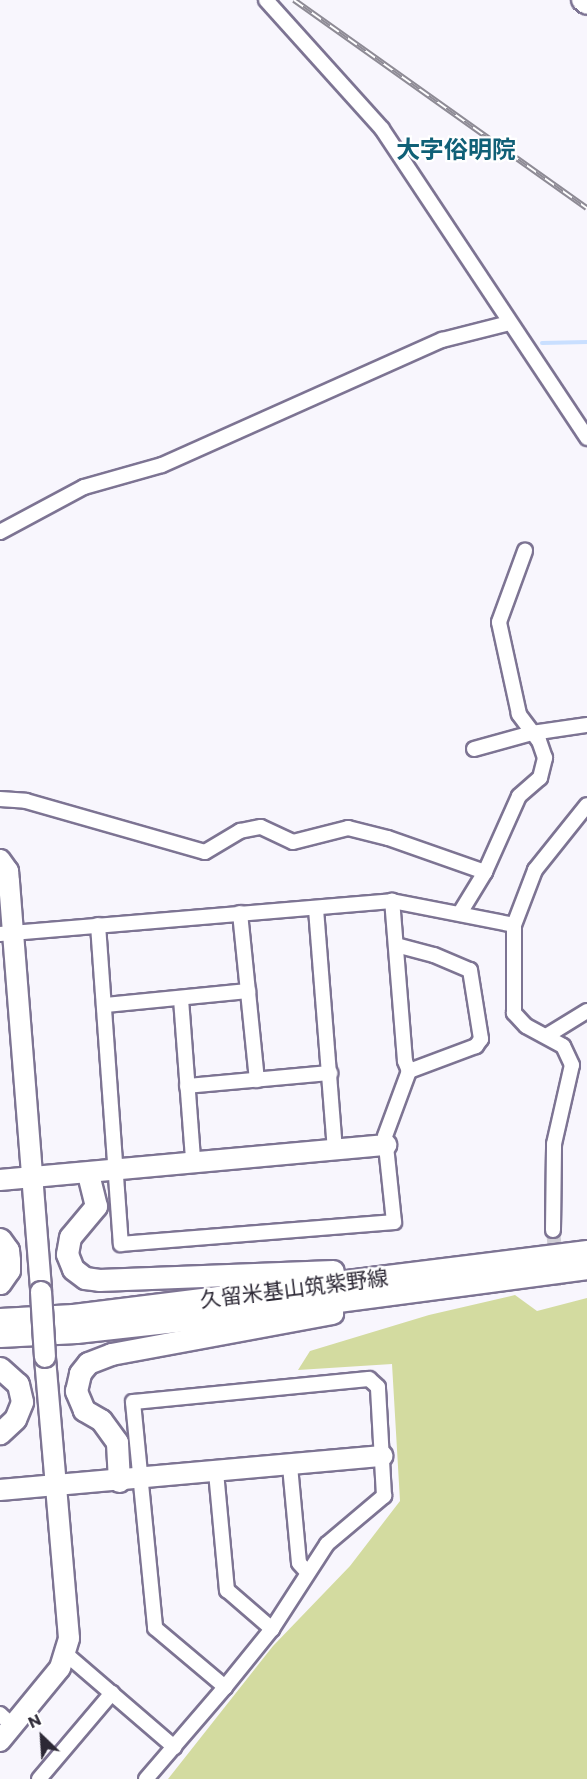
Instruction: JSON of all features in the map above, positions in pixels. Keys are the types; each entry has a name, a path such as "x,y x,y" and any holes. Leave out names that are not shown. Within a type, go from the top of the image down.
{"main road":[{"path":"88,1174 96,1206 70,1237 67,1254 73,1269 85,1278 99,1280 342,1270 405,1282"},
{"path":"0,1239 8,1250 9,1270 0,1283"},
{"name":"久留米基山筑紫野線","path":"0,1336 76,1332 405,1282 587,1251"},
{"name":"久留米基山筑紫野線","path":"0,1319 73,1315 405,1282 587,1268"},
{"path":"119,1481 117,1442 102,1420 84,1410 76,1391 80,1373 88,1363 111,1354 249,1332 360,1307 405,1282"},
{"path":"0,1368 12,1375 22,1402 15,1419 0,1433"}],"street":[{"path":"266,0 382,129 587,438"},
{"path":"582,0 587,4"},
{"path":"0,532 84,487 162,465 442,340 509,323"},
{"path":"460,913 485,872 519,796 540,778 544,758 532,733 519,714 500,622 525,550"},
{"path":"474,749 532,733 587,725"},
{"path":"0,799 26,801 205,852 240,831 261,827 293,842 348,828 388,838 485,872"},
{"path":"553,1230 554,1144 572,1065 563,1046 548,1035 526,1026 514,1013 514,925 535,870 587,805"},
{"path":"0,860 8,871 6,933 33,1178 45,1357 69,1638 66,1654 51,1681 7,1720 0,1742"},
{"path":"6,933 392,902 514,925"},
{"path":"98,925 121,1244 394,1222 385,1136 409,1071 405,1061 392,902"},
{"path":"316,909 335,1148"},
{"path":"240,913 257,1080"},
{"path":"396,945 470,970 481,1039 476,1046 409,1071"},
{"path":"105,1005 248,992"},
{"path":"181,999 193,1160"},
{"path":"548,1035 587,1011"},
{"path":"187,1086 330,1073"},
{"path":"0,1180 88,1174 116,1166 386,1145"},
{"path":"146,1779 225,1687 272,1629 327,1544 384,1496 378,1387 369,1379 133,1402 155,1628 225,1687"},
{"path":"0,1490 290,1466 382,1456"},
{"path":"290,1466 298,1563 308,1573"},
{"path":"216,1472 227,1590 272,1629"},
{"path":"66,1654 174,1747"},
{"path":"39,1779 112,1693"}],"green space":[{"path":"515,1295 537,1311 587,1298 587,1779 168,1779 273,1646 350,1566 400,1501 392,1364 298,1370 310,1351 429,1315"}],"waterway":[{"path":"542,343 587,342"}],"tunnel":[{"path":"553,1230 559,1291"}],"railway":[{"path":"294,0 587,208"}],"district":[{"name":"大字俗明院","path":"456,149"}]}
